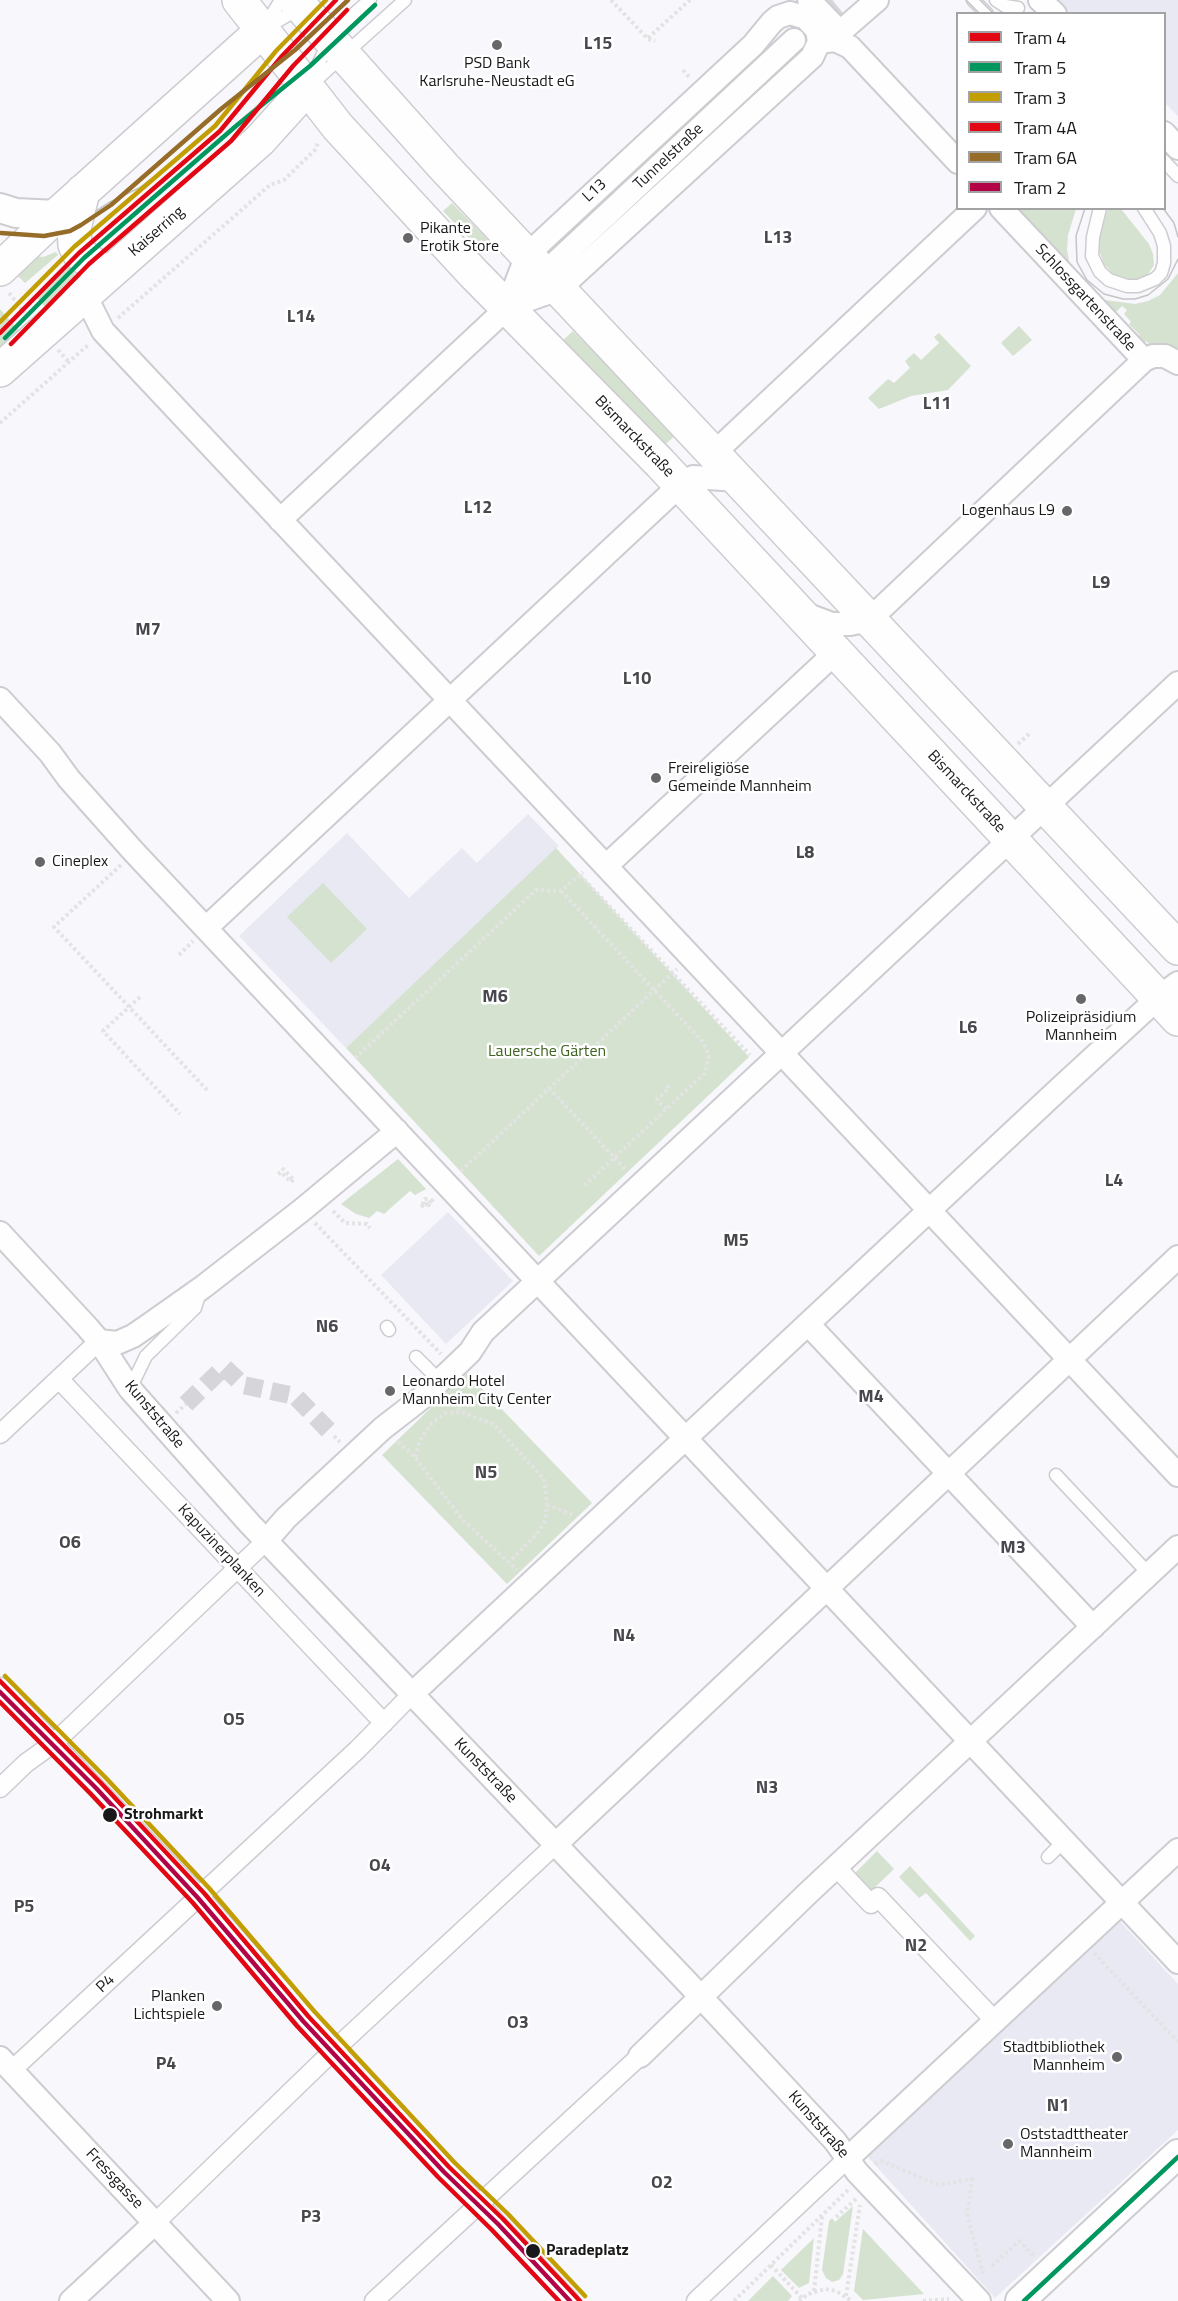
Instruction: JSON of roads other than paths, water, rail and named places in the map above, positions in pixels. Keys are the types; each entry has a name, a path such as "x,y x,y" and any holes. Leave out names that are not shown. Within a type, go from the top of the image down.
{"main road":[{"path":"226,0 231,27 226,62"},
{"name":"Bismarckstraße","path":"239,0 308,88 328,133 507,307 680,485 1011,840 1171,1000"},
{"path":"0,269 57,214 263,30 309,19"},
{"path":"308,88 309,19"},
{"path":"309,19 444,167 869,620 1046,808 1173,938"},
{"name":"Kaiserring","path":"0,370 260,140 308,88"},
{"path":"260,140 314,125 328,133"},
{"path":"83,191 74,229 75,245 96,285"}],"street":[{"path":"809,0 832,38"},
{"path":"280,520 543,273 812,57 877,0"},
{"path":"1040,0 1053,12"},
{"path":"795,7 800,16 810,21 817,30 846,44 956,161"},
{"name":"L13","path":"543,273 664,128 753,45 772,22 795,7"},
{"name":"Tunnelstraße","path":"543,273 794,40"},
{"path":"1166,135 1178,147"},
{"path":"0,208 16,213 57,214"},
{"path":"713,454 973,210"},
{"name":"Schlossgartenstraße","path":"1003,210 1140,364 1153,356 1165,356 1178,363"},
{"path":"507,307 543,273"},
{"path":"96,285 103,331 1178,1475"},
{"path":"798,612 832,624 850,624 869,620 1140,364"},
{"path":"206,928 680,485 693,477 738,480"},
{"path":"606,866 836,652"},
{"path":"1046,808 1178,683"},
{"path":"0,699 50,753 69,779 134,852 1178,1962"},
{"name":"Bismarckstraße","path":"1011,840 1046,808"},
{"path":"0,1788 27,1762 54,1743 238,1569 286,1518 383,1428 449,1382 483,1332 1011,840"},
{"path":"412,1694 929,1210 1171,1000"},
{"path":"0,1434 99,1341 117,1343 193,1305 397,1131"},
{"name":"Kunststraße","path":"0,1233 99,1341 130,1389 266,1541 701,1997 835,2141 847,2159 868,2170 979,2301"},
{"path":"71,2301 334,2050 556,1844 1178,1257"},
{"path":"808,1324 1093,1627"},
{"name":"Kapuzinerplanken","path":"59,1379 384,1723"},
{"path":"374,2301 640,2056 836,1867 1178,1547"},
{"path":"0,1687 200,1897 334,2050 570,2301"},
{"name":"P4","path":"4,2070 200,1897 412,1694"},
{"path":"696,2301 1178,1850"},
{"path":"836,1867 871,1904 878,1897 995,2021"},
{"name":"Fressgasse","path":"4,2070 155,2223 228,2301"},
{"path":"1020,2301 1178,2154"}],"lane":[{"path":"309,19 346,21 370,0"},
{"path":"309,19 405,0"},
{"path":"973,0 985,12"},
{"path":"996,0 1005,6 1019,7"},
{"path":"308,88 309,19"},
{"path":"1166,163 1177,175"},
{"path":"1100,210 1093,237 1092,256 1100,272 1109,280 1127,286 1138,286 1155,279 1161,273 1164,263 1164,246 1160,233 1145,210"},
{"path":"130,1389 146,1356 193,1305"},
{"path":"416,1358 449,1382"},
{"path":"1056,1474 1149,1574"},
{"path":"1048,1857 1065,1842"}],"tunnel":[{"path":"794,40 843,0"},
{"path":"186,1404 224,1367 243,1385 295,1396 334,1436"}],"tram line":[{"name":"3","path":"0,322 74,247 215,126 276,51 326,0"},
{"name":"4","path":"0,333 79,253 220,131 282,56 336,0"},
{"name":"6A","path":"1,233 44,236 70,231 111,205 221,109 295,50 348,0"},
{"path":"966,0 978,12"},
{"path":"980,0 992,12"},
{"name":"5","path":"5,338 84,258 236,126 310,66 375,5"},
{"name":"4A","path":"11,344 89,264 231,141 293,66 347,10"},
{"path":"96,211 151,179"},
{"path":"1084,210 1076,236 1077,262 1087,280 1104,294 1123,299 1135,299 1148,295 1168,279 1178,259"},
{"path":"1164,210 1174,223 1178,237"},
{"name":"3","path":"5,1676 106,1778 209,1888 314,2011 454,2162 508,2214 585,2296"},
{"name":"4","path":"0,1681 101,1783 204,1893 308,2016 449,2167 503,2219 580,2301"},
{"name":"2","path":"0,1692 96,1788 198,1898 303,2021 444,2172 498,2224 570,2301"},
{"name":"4A","path":"0,1702 90,1793 193,1903 297,2026 438,2177 559,2301"},
{"name":"5","path":"1024,2301 1178,2157"}],"place":[{"name":"PSD Bank Karlsruhe-Neustadt eG","path":"497,45"},
{"name":"Pikante Erotik Store","path":"408,238"},
{"name":"Logenhaus L9","path":"1067,511"},
{"name":"Freireligiöse Gemeinde Mannheim","path":"656,778"},
{"name":"Cineplex","path":"40,862"},
{"name":"Polizeipräsidium Mannheim","path":"1081,999"},
{"name":"Leonardo Hotel Mannheim City Center","path":"390,1391"},
{"name":"Strohmarkt","path":"110,1815"},
{"name":"Planken Lichtspiele","path":"217,2006"},
{"name":"Stadtbibliothek Mannheim","path":"1117,2057"},
{"name":"Oststadttheater Mannheim","path":"1008,2144"},
{"name":"Paradeplatz","path":"533,2251"}],"district":[{"name":"L15","path":"598,45"},
{"name":"L13","path":"778,239"},
{"name":"L14","path":"301,318"},
{"name":"L11","path":"937,405"},
{"name":"L12","path":"478,509"},
{"name":"L9","path":"1101,584"},
{"name":"M7","path":"148,631"},
{"name":"L10","path":"637,680"},
{"name":"L8","path":"805,854"},
{"name":"M6","path":"495,998"},
{"name":"L6","path":"968,1029"},
{"name":"L4","path":"1114,1182"},
{"name":"M5","path":"736,1242"},
{"name":"N6","path":"327,1328"},
{"name":"M4","path":"871,1398"},
{"name":"N5","path":"486,1474"},
{"name":"O6","path":"70,1544"},
{"name":"M3","path":"1013,1549"},
{"name":"N4","path":"624,1637"},
{"name":"O5","path":"234,1721"},
{"name":"N3","path":"767,1789"},
{"name":"O4","path":"380,1867"},
{"name":"P5","path":"24,1908"},
{"name":"N2","path":"916,1947"},
{"name":"O3","path":"518,2024"},
{"name":"P4","path":"166,2065"},
{"name":"N1","path":"1058,2107"},
{"name":"O2","path":"662,2184"},
{"name":"P3","path":"311,2218"}],"park label":[{"name":"Lauersche Gärten","path":"547,1052"}]}
